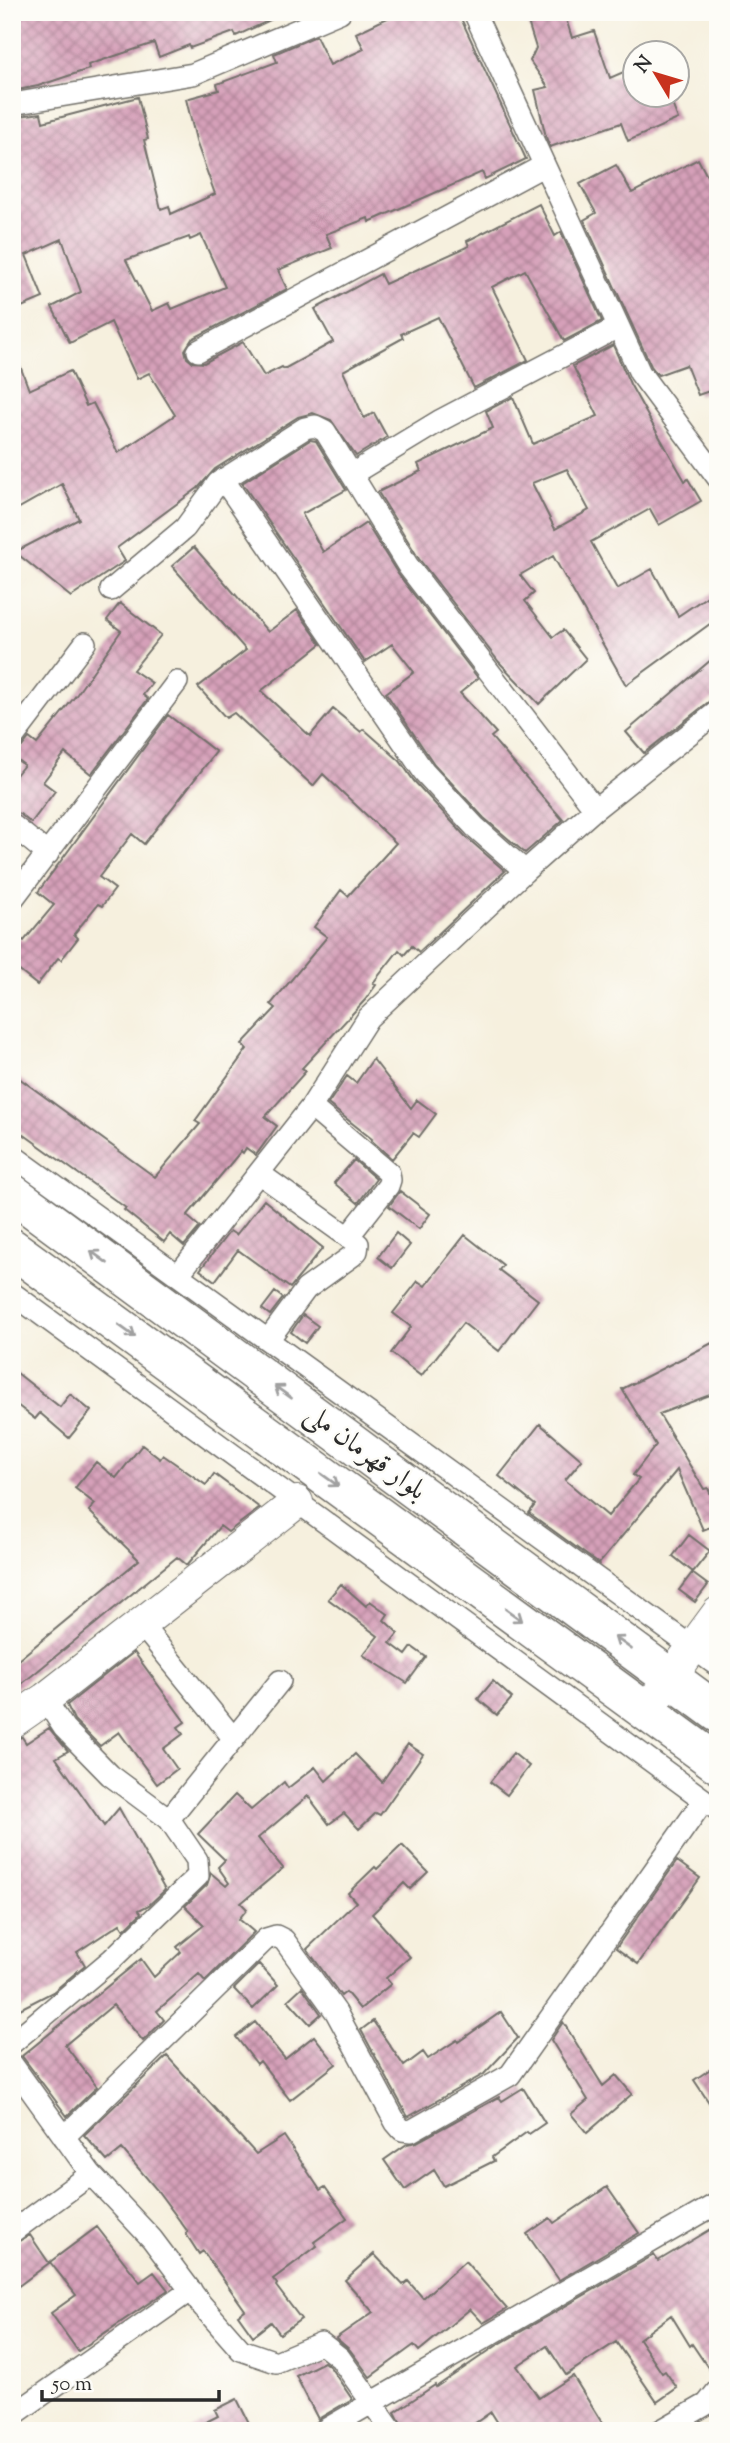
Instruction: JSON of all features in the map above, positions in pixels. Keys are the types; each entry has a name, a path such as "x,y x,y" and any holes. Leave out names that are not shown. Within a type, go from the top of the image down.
{"highway":[{"name":"بلوار قهرمان ملی","path":"12,1193 718,1713"},
{"name":"بلوار قهرمان ملی","path":"12,1248 718,1764"}],"street":[{"path":"12,104 193,74 340,12"},
{"path":"474,12 640,373 718,478"},
{"path":"198,351 543,166"},
{"path":"352,474 441,420 618,327"},
{"path":"111,590 185,528 223,479 305,428 315,426 325,430 408,566 595,809"},
{"path":"223,479 424,772 475,827 525,870"},
{"path":"12,740 85,643"},
{"path":"12,901 177,682"},
{"path":"178,1275 311,1107 368,1018 525,870 595,809 718,711"},
{"path":"12,825 48,854"},
{"path":"311,1107 388,1173 390,1180 348,1237"},
{"path":"12,1154 705,1657"},
{"path":"260,1174 358,1244 356,1251 306,1289 268,1340"},
{"path":"12,1293 711,1805 510,2075 411,2132 402,2130 396,2123 336,2012 284,1940 276,1936 266,1939 64,2137"},
{"path":"12,1723 298,1502"},
{"path":"646,1711 671,1679 705,1657 718,1613"},
{"path":"141,1624 234,1739"},
{"path":"169,1819 280,1681"},
{"path":"12,2043 112,1959 198,1877 197,1860 169,1819 110,1775 64,1728 45,1699"},
{"path":"12,2064 91,2174 152,2239 241,2350 276,2362 321,2343 340,2358 393,2431"},
{"path":"12,2232 91,2174"},
{"path":"323,2431 718,2203"},
{"path":"12,2416 191,2290"},
{"path":"660,2431 707,2404 718,2390"}],"building":[{"path":"12,12 287,12 236,36 234,32 159,57 154,43 88,65 89,69 38,86 12,91"},
{"path":"400,12 458,12 526,159 485,179 482,172 369,222 368,218 326,234 332,248 278,270 287,289 192,339 185,350 187,358 192,362 204,363 243,342 264,376 282,367 284,369 333,342 315,309 380,274 385,284 469,246 467,241 539,204 555,236 561,232 602,321 564,341 525,270 492,287 528,360 474,388 438,317 401,334 403,338 343,371 364,418 374,413 387,437 356,456 331,420 313,413 298,417 215,469 198,488 117,548 125,561 71,597 15,552 79,519 62,484 12,512 12,352 15,352 29,390 70,371 86,406 93,403 118,453 175,415 149,373 137,379 111,322 70,343 52,307 81,292 62,239 26,255 43,298 12,311 12,117 41,113 43,122 138,97 148,139 144,140 161,209 169,206 171,214 215,194 197,144 186,99 219,90 217,84 277,62 274,54 316,36 330,65 364,49 356,33","holes":["201,235 225,287 172,309 169,303 152,311 126,260"]},
{"path":"525,12 564,12 572,38 594,31 610,78 622,73 622,108 674,108 678,119 628,141 621,123 550,147 535,90 548,87 530,61 536,48"},
{"path":"698,159 718,197 718,388 698,395 686,365 658,375 651,366 584,220 596,213 580,184 616,165 632,193"},
{"path":"613,345 630,384 655,429 685,481 688,479 701,501 659,525 650,509 591,542 617,589 652,569 678,616 718,589 718,618 626,685 553,556 520,575 534,593 525,601 553,637 563,630 586,659 539,704 499,662 419,559 378,492 421,471 418,464 493,428 486,411 513,397 533,444 598,416 573,366","holes":["567,469 589,510 555,529 532,483"]},
{"path":"310,440 316,441 346,490 302,514 323,552 366,523 398,574 478,678 460,693 496,733 491,737 563,820 525,853 484,818 434,764 386,693 414,672 392,644 365,662 242,483"},
{"path":"194,547 268,632 297,610 321,644 261,691 310,736 333,709 361,732 364,729 400,761 414,781 465,836 505,871 419,952 412,946 404,955 399,950 373,983 376,985 365,1000 302,1068 306,1071 265,1117 277,1126 256,1155 246,1148 243,1153 241,1151 187,1216 200,1227 184,1246 170,1234 164,1242 124,1210 126,1208 12,1126 12,1073 155,1177 200,1124 195,1121 247,1049 242,1044 276,1008 271,1004 327,937 314,927 341,890 348,896 396,843 323,774 313,786 234,713 226,718 198,687 246,650 172,566"},
{"path":"120,603 161,635 133,670 152,683 143,695 148,699 91,774 65,753 43,782 55,791 31,823 20,814 12,812 12,780 24,765 12,756 12,752 22,747 29,738 37,744 77,694 121,631 107,620"},
{"path":"718,654 718,698 710,701 644,753 626,732"},
{"path":"168,715 216,752 144,844 132,834 99,877 115,889 102,906 98,904 74,934 78,938 37,985 12,965 12,932 24,941 54,905 38,892"},
{"path":"373,1059 411,1108 417,1100 436,1114 419,1137 413,1133 392,1159 372,1139 328,1104 347,1076 356,1083"},
{"path":"354,1160 376,1179 358,1203 334,1183"},
{"path":"400,1191 430,1214 419,1229 389,1206"},
{"path":"264,1200 323,1248 290,1288 238,1250 215,1281 200,1270 230,1231 236,1235"},
{"path":"396,1233 410,1245 392,1268 378,1257"},
{"path":"465,1235 503,1265 499,1270 538,1300 499,1351 463,1323 421,1376 391,1353 411,1327 393,1313 418,1281 425,1286"},
{"path":"275,1292 283,1298 270,1315 262,1309"},
{"path":"303,1315 318,1326 305,1343 291,1332"},
{"path":"718,1340 718,1392 659,1414 704,1489 708,1488 718,1511 718,1524 703,1530 677,1470 599,1564 529,1513 535,1505 499,1476 540,1424 582,1460 565,1480 608,1516 639,1479 633,1475 656,1445 622,1389"},
{"path":"12,1369 60,1407 70,1394 91,1411 69,1438 40,1413 35,1419 12,1401"},
{"path":"142,1445 160,1459 163,1455 206,1485 214,1474 260,1508 228,1532 220,1526 187,1565 177,1557 12,1692 12,1665 139,1560 89,1511 95,1504 75,1488 96,1462 116,1478"},
{"path":"689,1535 710,1551 693,1572 673,1556"},
{"path":"692,1573 708,1585 695,1602 679,1590"},
{"path":"341,1584 366,1606 370,1601 388,1614 384,1620 398,1633 390,1643 406,1655 412,1647 426,1657 407,1683 363,1655 378,1636 328,1599"},
{"path":"134,1652 185,1722 178,1727 183,1734 163,1749 177,1769 157,1784 119,1732 100,1746 74,1720 67,1705"},
{"path":"493,1681 512,1698 497,1715 478,1699"},
{"path":"49,1728 68,1751 56,1758 104,1826 119,1808 165,1890 149,1905 139,1910 141,1913 124,1930 120,1924 77,1952 85,1965 53,1992 12,2013 12,1740 22,1737 26,1743"},
{"path":"408,1744 423,1754 380,1815 376,1813 359,1829 344,1813 329,1824 308,1796 258,1838 283,1868 241,1903 247,1909 239,1919 254,1932 205,1981 199,1974 157,2011 164,2020 143,2041 113,2005 65,2045 97,2087 67,2116 22,2056 141,1959 154,1977 181,1952 177,1947 204,1925 185,1906 207,1885 211,1873 226,1886 229,1883 218,1867 225,1860 198,1834 235,1795 251,1810 284,1782 288,1788 315,1767 326,1781 355,1754 382,1782"},
{"path":"513,1753 529,1766 507,1795 490,1782"},
{"path":"402,1845 428,1872 410,1889 404,1883 372,1914 410,1957 386,1978 391,1984 360,2009 346,1992 341,1996 307,1949 356,1902 348,1893"},
{"path":"677,1861 700,1878 638,1964 616,1948"},
{"path":"259,1964 278,1985 253,2009 234,1989"},
{"path":"302,1987 321,2014 310,2024 288,2000"},
{"path":"501,2012 518,2038 484,2074 408,2117 361,2030 373,2021 404,2066 423,2052 428,2059"},
{"path":"255,2022 285,2059 314,2036 336,2064 290,2100 260,2061 257,2064 236,2037"},
{"path":"563,2022 603,2086 616,2075 632,2094 587,2133 571,2114 588,2100 551,2040"},
{"path":"167,2056 256,2154 284,2136 320,2190 325,2187 347,2218 314,2242 317,2246 273,2279 301,2319 280,2334 271,2322 253,2336 238,2315 245,2310 203,2251 199,2254 186,2234 188,2232 157,2190 122,2149 107,2161 84,2135"},
{"path":"718,2064 718,2116 694,2080"},
{"path":"523,2088 545,2123 529,2134 527,2132 492,2157 494,2161 444,2186 434,2170 405,2190 384,2160 407,2144 417,2142 499,2097 502,2101"},
{"path":"607,2187 639,2233 559,2280 527,2234 550,2218 554,2223"},
{"path":"718,2225 718,2377 715,2378 692,2344 690,2346 671,2315 639,2339 662,2373 665,2371 677,2388 657,2402 616,2342 566,2375 547,2346 517,2366 539,2398 573,2376 607,2431 503,2431 491,2412 464,2431 405,2431 395,2412 435,2385 436,2387 496,2346 654,2255 658,2261"},
{"path":"97,2227 140,2282 154,2272 168,2290 78,2351 51,2313 76,2295 50,2262"},
{"path":"30,2235 49,2263 12,2291 12,2245"},
{"path":"374,2254 403,2285 408,2281 423,2298 465,2261 507,2309 483,2323 470,2309 419,2351 414,2345 370,2377 350,2350 336,2338 373,2312 345,2280"},
{"path":"324,2362 352,2399 318,2419 296,2376"},
{"path":"237,2399 253,2431 188,2431 218,2416 215,2410"}]}
